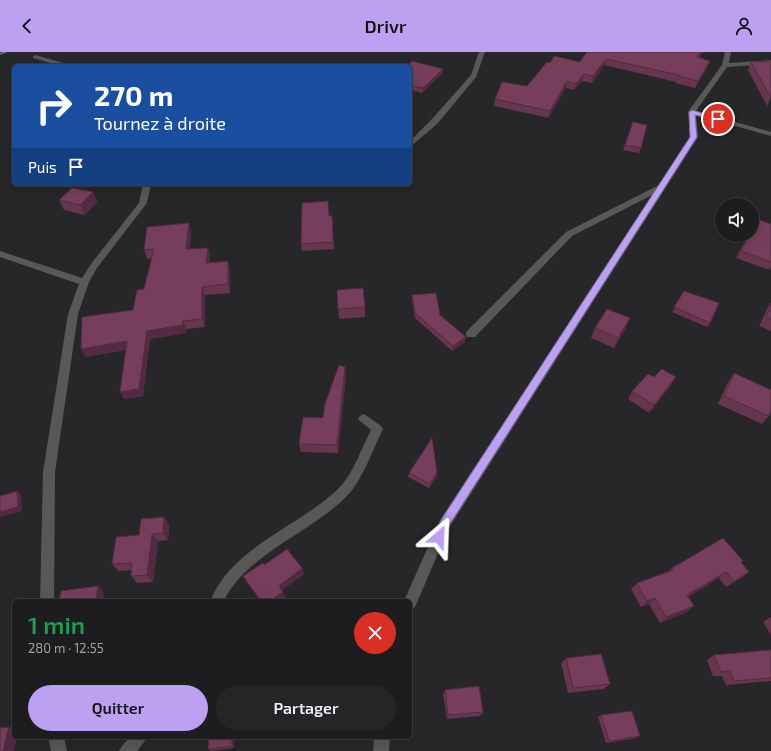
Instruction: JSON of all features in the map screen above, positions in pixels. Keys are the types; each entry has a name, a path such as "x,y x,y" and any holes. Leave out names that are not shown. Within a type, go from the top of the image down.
{"street":[{"path":"412,143 435,121 474,76 482,52"},
{"path":"411,599 444,524 694,137 692,112 725,65 728,52"},
{"path":"35,57 61,64"},
{"path":"725,65 771,62"},
{"path":"692,112 771,134"},
{"path":"47,599 49,472 73,314 84,282 94,266 143,203 146,186"},
{"path":"471,334 570,234 663,186"},
{"path":"0,254 84,282"},
{"path":"217,599 218,593 242,566 344,492 377,429 364,419"},
{"path":"56,739 59,751"},
{"path":"127,751 138,739"},
{"path":"381,751 382,739"}],"building":[{"path":"587,52 701,52 697,57 710,61 698,81 678,76 679,75 606,59 593,76 584,74 576,84 567,81 550,111 495,99 502,82 527,86 547,62 550,63 554,56 580,62"},
{"path":"412,61 443,69 423,88 412,85 412,64 410,64"},
{"path":"771,61 771,98 751,62"},
{"path":"633,122 647,125 641,148 625,145"},
{"path":"72,188 93,192 80,205 59,200"},
{"path":"328,201 329,216 332,216 333,242 301,244 302,203"},
{"path":"759,220 771,224 771,262 741,251 746,242 759,242"},
{"path":"189,223 186,249 208,248 206,263 228,261 228,284 202,287 202,319 183,321 183,325 147,331 139,389 120,392 127,341 81,349 82,317 133,310 137,290 144,289 154,249 144,250 147,227"},
{"path":"363,288 365,307 338,309 337,290"},
{"path":"684,291 719,303 710,323 674,307"},
{"path":"436,293 440,315 466,337 453,346 415,313 412,295"},
{"path":"771,305 771,319 766,317"},
{"path":"607,309 630,318 618,338 595,328"},
{"path":"339,365 345,367 337,445 299,444 303,417 323,418 325,404"},
{"path":"662,369 676,377 654,405 632,391 648,374 654,377"},
{"path":"734,373 771,390 771,411 769,416 724,396"},
{"path":"432,438 437,472 430,484 409,473"},
{"path":"17,491 18,507 0,512 0,496"},
{"path":"164,517 163,533 152,534 147,575 131,576 132,563 112,564 116,537 139,535 141,519"},
{"path":"723,538 743,561 741,562 749,572 734,581 726,572 687,595 694,606 666,617 655,598 647,601 637,583 673,570 672,568"},
{"path":"287,549 302,568 279,586 283,592 273,599 260,599 243,576 263,563 264,565"},
{"path":"98,586 96,599 59,599 61,591"},
{"path":"771,650 771,678 734,681 730,671 721,672 714,655"},
{"path":"601,654 610,684 573,688 566,658"},
{"path":"479,686 483,712 448,715 445,690"},
{"path":"632,711 640,736 609,741 601,715"},
{"path":"9,727 3,751 0,751 0,728"},
{"path":"209,739 232,739 232,746 208,749"}],"waterway":[{"path":"0,54 6,52"}],"route":[{"path":"439,537 444,524 694,137 692,112 718,119"}]}
